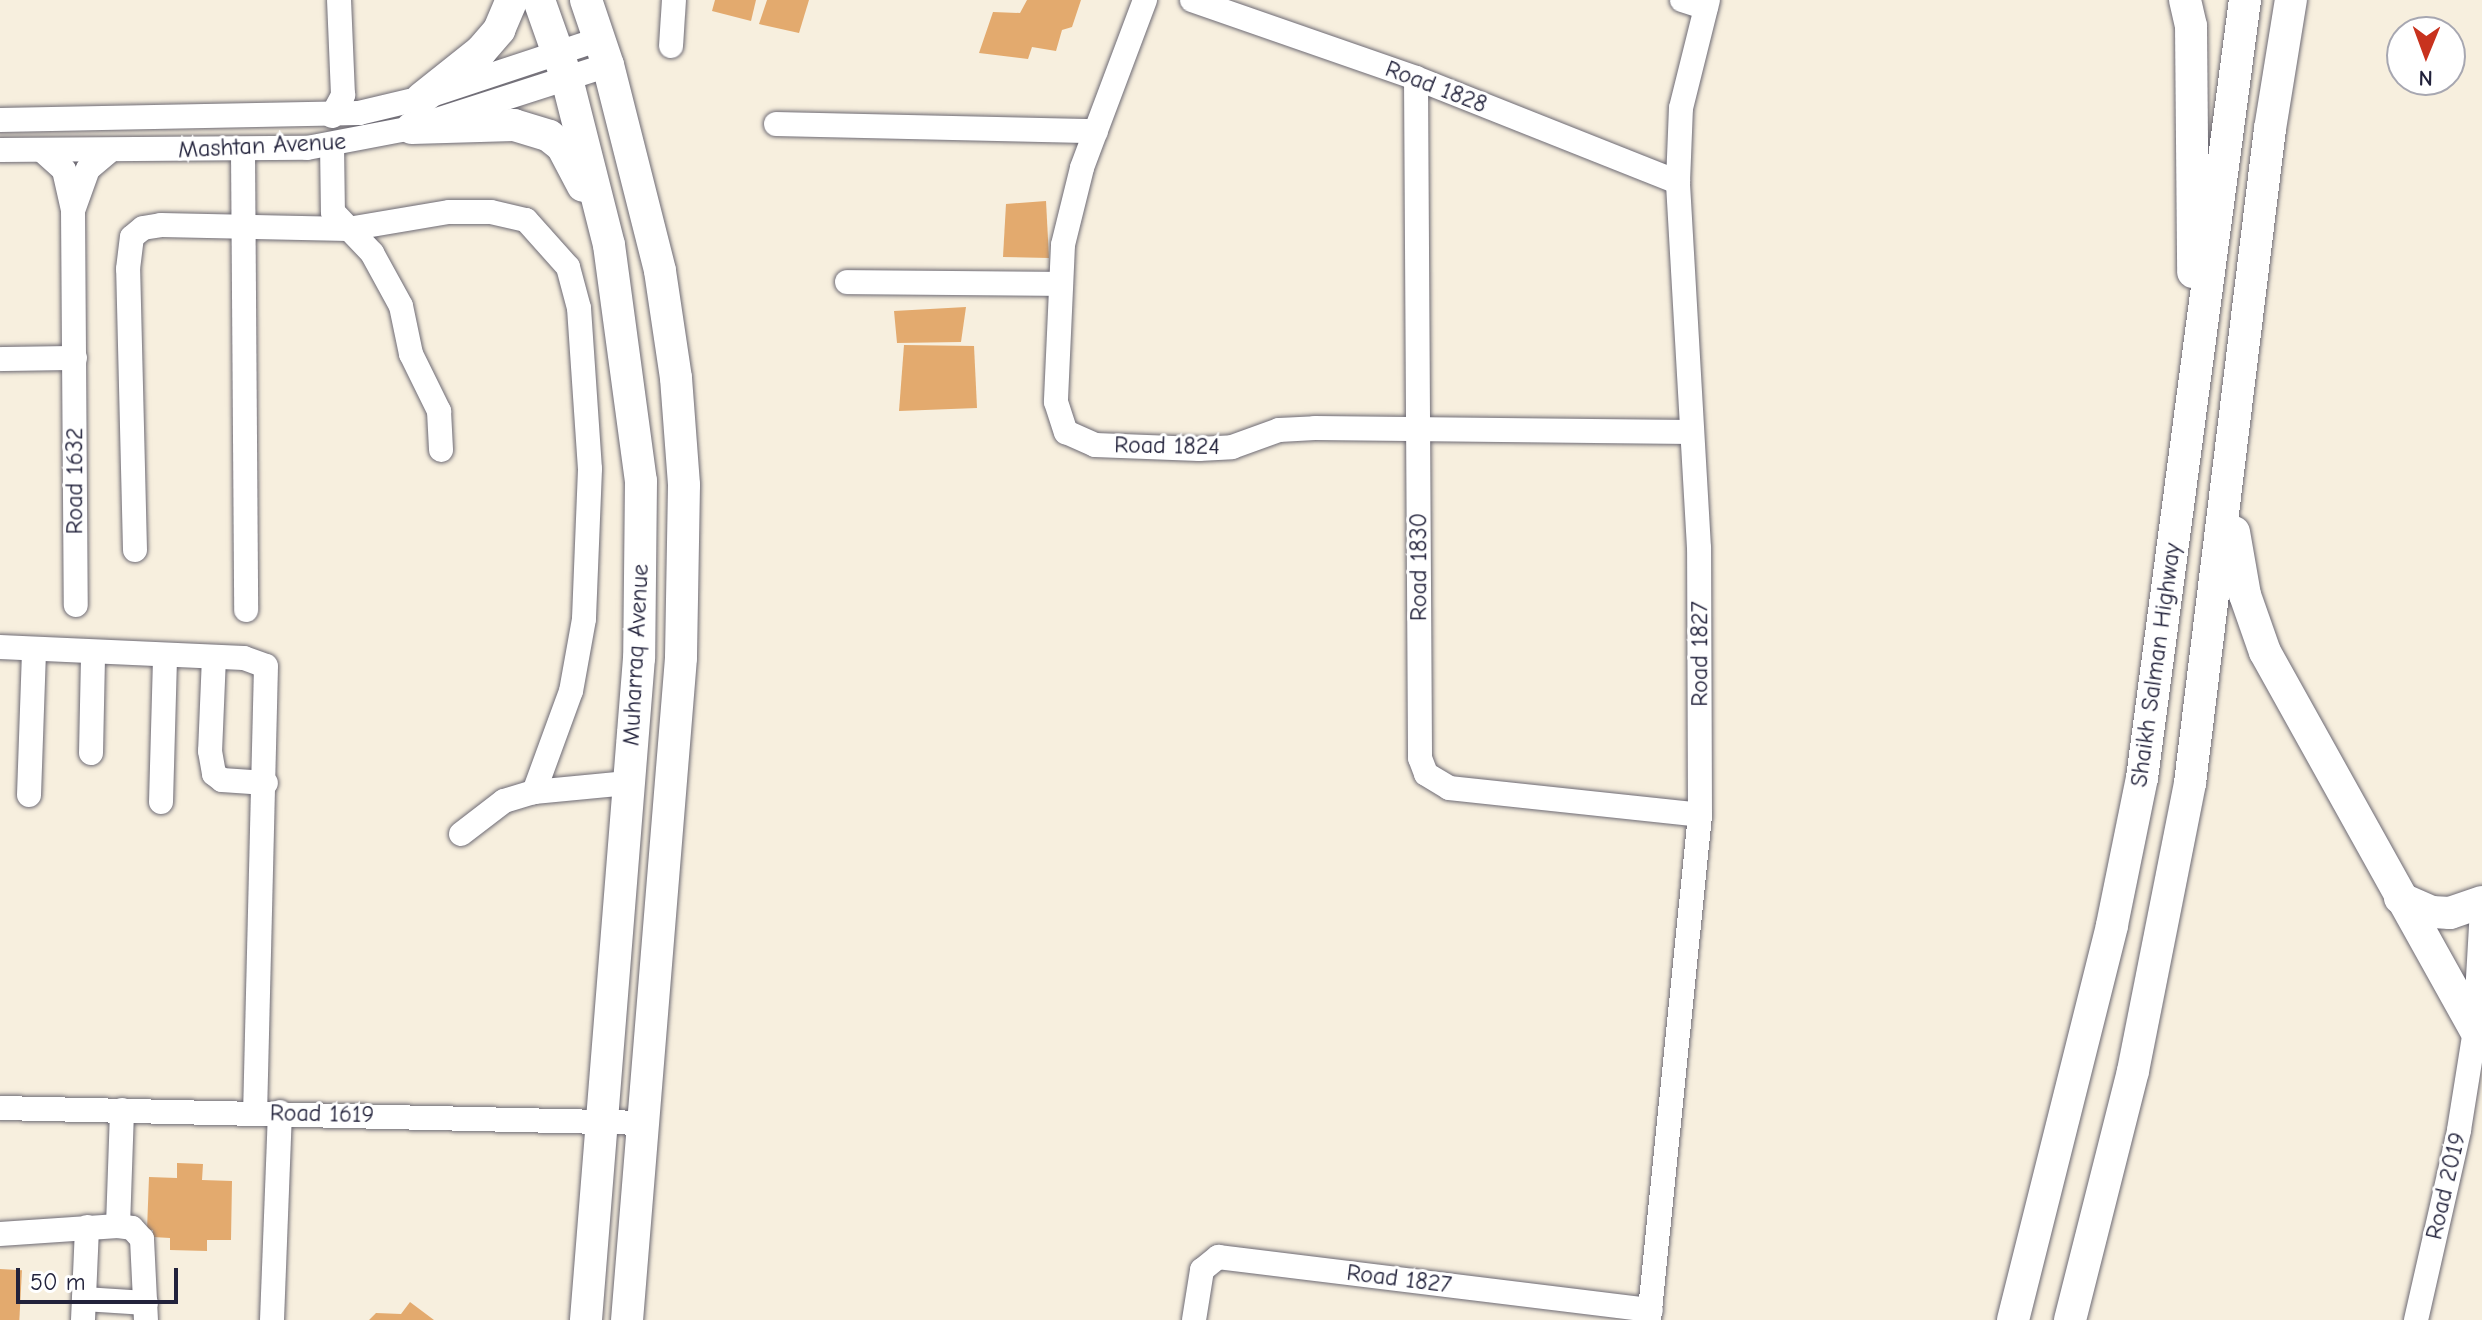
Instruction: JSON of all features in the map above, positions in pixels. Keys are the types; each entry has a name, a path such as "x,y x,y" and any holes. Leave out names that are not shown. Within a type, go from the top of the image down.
{"main road":[{"path":"417,113 499,30 512,0"},
{"name":"Muharraq Avenue","path":"539,0 563,67 609,245 641,481 639,658 586,1320"},
{"name":"Muharraq Avenue","path":"586,0 604,52 660,271 676,378 684,485 681,658 627,1320"},
{"path":"2185,0 2191,26 2194,381"},
{"name":"Shaikh Salman Highway","path":"2013,1320 2101,971 2142,778 2245,0"},
{"name":"Shaikh Salman Highway","path":"2070,1320 2133,1071 2172,880 2228,495 2270,129 2291,0"},
{"path":"2270,129 2302,22 2315,0"},
{"path":"417,113 514,125 549,136 571,160 609,245"},
{"path":"2228,495 2245,595 2265,652 2400,898 2478,1030"},
{"path":"2400,898 2432,912 2450,913 2482,905"}],"street":[{"path":"332,116 343,95 339,0"},
{"path":"671,46 674,0"},
{"name":"Road 1824","path":"1145,0 1071,206 1058,284 1056,402 1066,432 1079,442 1199,449 1232,447 1279,430 1692,432"},
{"name":"Road 1828","path":"1192,0 1416,78 1678,182"},
{"path":"1682,0 1707,4"},
{"name":"Road 1827","path":"1194,1320 1202,1270 1218,1257 1650,1315 1700,815 1699,548 1678,182 1681,108 1707,4"},
{"name":"Mashtan Avenue","path":"4,154 276,150 332,144 604,52"},
{"name":"Road 1830","path":"1416,78 1420,758 1426,774 1449,788 1700,815"},
{"name":"Mashtan Avenue","path":"2,117 284,118 417,113"},
{"path":"276,150 274,131 284,118"},
{"path":"776,124 1096,131"},
{"path":"332,144 329,199 348,229 372,253 401,306 411,354 439,411 441,450"},
{"path":"243,151 246,610"},
{"name":"Road 1632","path":"44,152 64,170 73,210 76,605"},
{"name":"Road 1632","path":"73,210 88,169 108,152"},
{"path":"135,550 128,248 143,228 348,229 403,216 491,212 526,220 568,267 579,308 590,469 584,619 571,691 534,792"},
{"path":"847,282 1058,284"},
{"path":"0,359 75,358"},
{"path":"0,647 259,660 266,666 266,783 255,1113"},
{"path":"29,795 34,650"},
{"path":"91,753 93,654"},
{"path":"161,802 165,656"},
{"path":"214,657 210,751 214,774 222,780 266,783"},
{"path":"461,834 488,809 534,792 628,783"},
{"name":"Road 2019","path":"2416,1320 2470,1130 2478,1030 2482,905"},
{"name":"Road 1619","path":"0,1108 280,1112 645,1123"},
{"path":"118,1226 122,1110"},
{"path":"272,1320 280,1112"},
{"path":"0,1234 87,1227 132,1228 142,1239 146,1312 83,1310 87,1227"}],"building":[{"path":"715,0 756,0 751,21 712,11"},
{"path":"767,0 809,0 799,33 759,24"},
{"path":"1027,0 1081,0 1072,27 1062,30 1056,51 1032,47 1028,59 979,53 993,12 1020,13"},
{"path":"1046,201 1049,258 1003,257 1006,204"},
{"path":"966,307 961,342 897,343 894,311"},
{"path":"904,345 974,346 977,408 899,411"},
{"path":"177,1163 203,1164 202,1180 232,1181 231,1240 207,1240 207,1251 170,1250 170,1238 153,1237 153,1230 147,1230 149,1177 177,1178"},
{"path":"0,1269 22,1270 19,1320 0,1320"},
{"path":"410,1302 434,1320 369,1320 376,1313 401,1314"}]}
